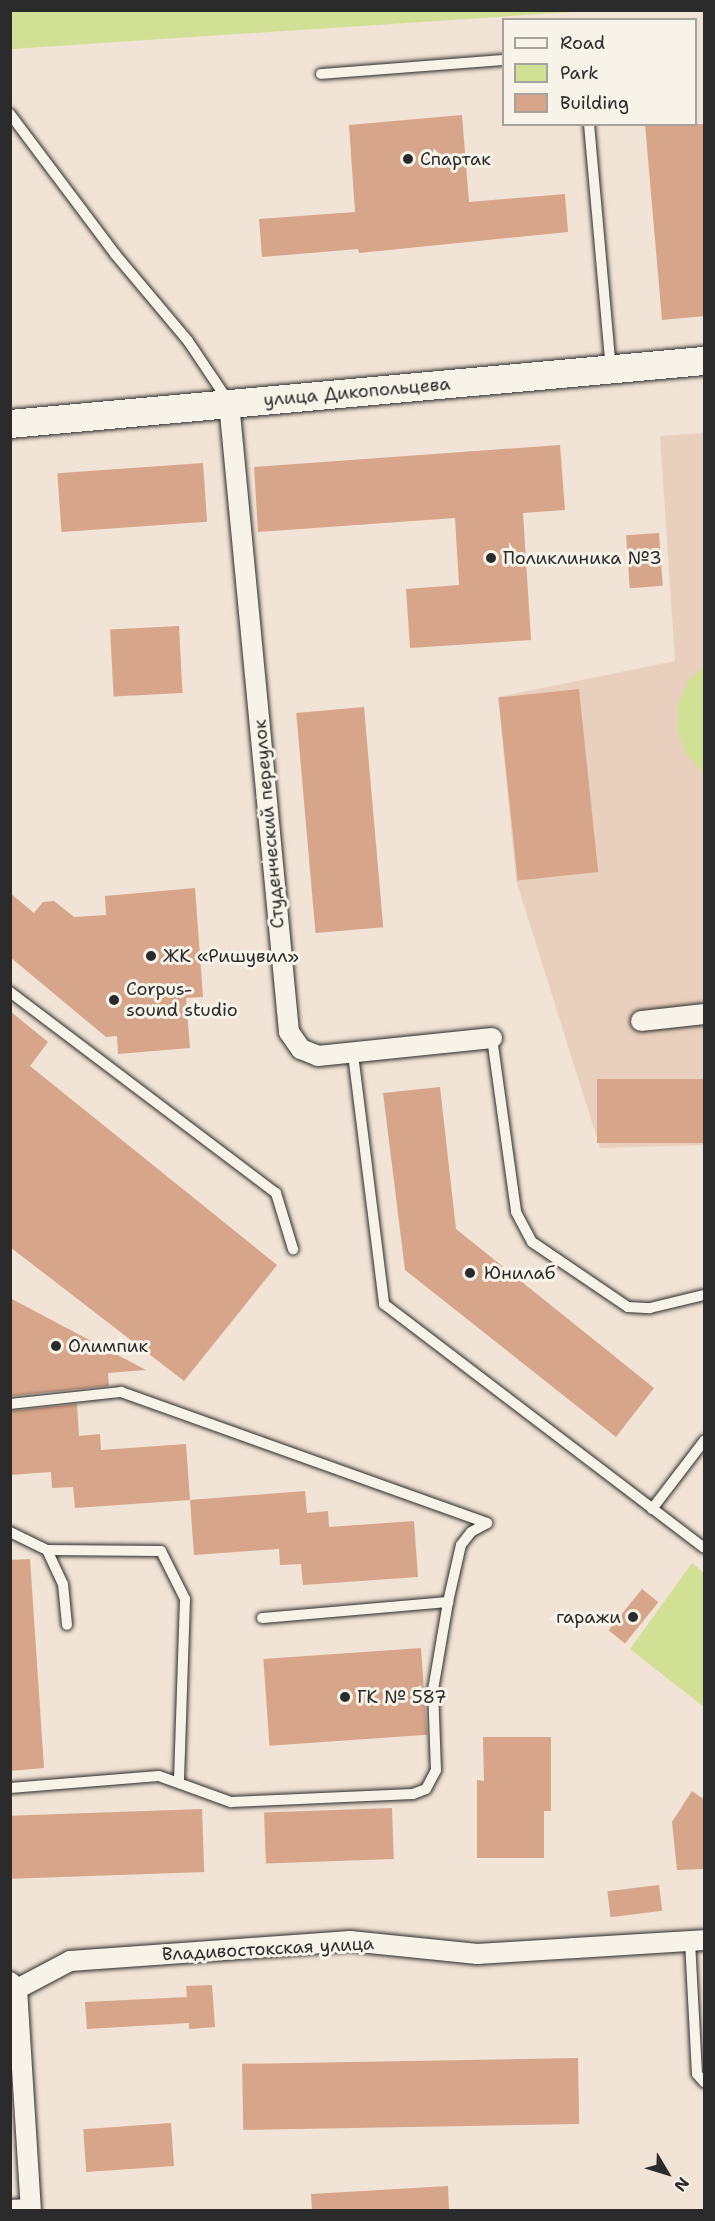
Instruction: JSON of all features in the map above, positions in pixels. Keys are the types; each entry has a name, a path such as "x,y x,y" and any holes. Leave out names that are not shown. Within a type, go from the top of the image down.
{"main road":[{"name":"улица Дикопольцева","path":"10,424 705,361"}],"street":[{"name":"Студенческий переулок","path":"229,403 289,1032 301,1048 318,1056 492,1038"},
{"path":"641,1021 705,1014"},
{"name":"Владивостокская улица","path":"14,1986 70,1961 339,1941 477,1954 697,1941"},
{"path":"14,1986 17,2078 31,2207"}],"lane":[{"path":"321,74 502,60"},
{"path":"10,114 115,254 188,341 229,403"},
{"path":"589,126 611,370"},
{"path":"10,992 276,1193 293,1249"},
{"path":"492,1038 516,1212 532,1242 628,1307 650,1308 705,1295"},
{"path":"352,1054 384,1304 705,1548"},
{"path":"10,1404 121,1392 487,1523 471,1532 461,1545 448,1602 433,1690 436,1770 426,1789 412,1794 231,1802 179,1781 159,1776 10,1788"},
{"path":"652,1509 705,1441"},
{"path":"10,1532 47,1550 161,1551 185,1599 179,1781"},
{"path":"47,1550 63,1584 67,1625"},
{"path":"262,1618 448,1602"},
{"path":"697,1941 697,2074 705,2082"},
{"path":"10,2205 31,2207"}],"shaded area":[{"path":"704,433 704,1145 600,1148 516,880 498,697 675,661 660,436"}],"green space":[{"path":"11,10 588,10 588,11 11,49"},
{"path":"704,666 704,774 687,755 677,730 678,704 689,680"},
{"path":"692,1563 704,1573 704,1707 630,1649"}],"building":[{"name":"Спартак","path":"462,115 469,202 565,194 568,232 359,253 358,249 262,257 259,219 355,212 349,125"},
{"path":"705,124 705,316 662,320 645,126"},
{"name":"Поликлиника №3","path":"560,445 565,510 523,513 531,640 410,648 406,589 459,585 455,518 258,532 254,467"},
{"path":"203,463 207,522 61,532 57,473"},
{"path":"659,533 663,586 630,588 626,535"},
{"path":"179,626 183,693 114,697 110,630"},
{"path":"579,689 598,872 518,880 498,697"},
{"path":"364,707 383,927 316,933 296,713"},
{"name":"ЖК «Ришувил»","path":"195,888 203,997 186,998 190,1048 118,1054 117,1036 106,1037 10,957 10,893 34,913 43,902 54,901 74,917 106,915 105,896"},
{"path":"10,1011 48,1042 30,1066 277,1265 184,1381 10,1247"},
{"path":"597,1079 704,1079 704,1143 597,1143"},
{"path":"440,1087 456,1229 654,1388 616,1437 405,1270 383,1093"},
{"name":"Олимпик","path":"10,1298 146,1370 108,1373 109,1386 10,1396"},
{"path":"77,1404 79,1436 100,1434 101,1450 186,1444 190,1500 75,1508 73,1487 52,1488 51,1472 10,1475 10,1411"},
{"path":"305,1491 307,1513 328,1511 329,1527 414,1521 418,1577 303,1585 301,1564 280,1565 279,1549 194,1555 190,1500"},
{"path":"30,1559 44,1768 10,1771 10,1560"},
{"name":"гаражи","path":"642,1589 658,1602 625,1643 609,1630"},
{"name":"ГК № 587","path":"421,1648 427,1735 269,1746 263,1659"},
{"path":"483,1737 551,1737 551,1811 544,1811 544,1858 477,1858 477,1780 484,1781"},
{"path":"692,1791 705,1800 705,1869 677,1870 672,1822"},
{"path":"392,1808 394,1859 266,1863 264,1812"},
{"path":"202,1809 204,1872 12,1879 10,1816"},
{"path":"659,1885 662,1911 611,1917 607,1891"},
{"path":"212,1985 215,2027 189,2029 189,2023 87,2029 85,2002 187,1997 186,1986"},
{"path":"578,2058 579,2124 243,2130 242,2064"},
{"path":"171,2123 174,2166 86,2172 83,2129"},
{"path":"448,2186 449,2211 312,2211 311,2194"}],"place":[{"name":"Спартак","path":"408,159"},
{"name":"Поликлиника №3","path":"491,558"},
{"name":"ЖК «Ришувил»","path":"151,956"},
{"name":"Corpus- sound studio","path":"114,1000"},
{"name":"Юнилаб","path":"470,1273"},
{"name":"Олимпик","path":"56,1346"},
{"name":"гаражи","path":"633,1617"},
{"name":"ГК № 587","path":"345,1697"}]}
